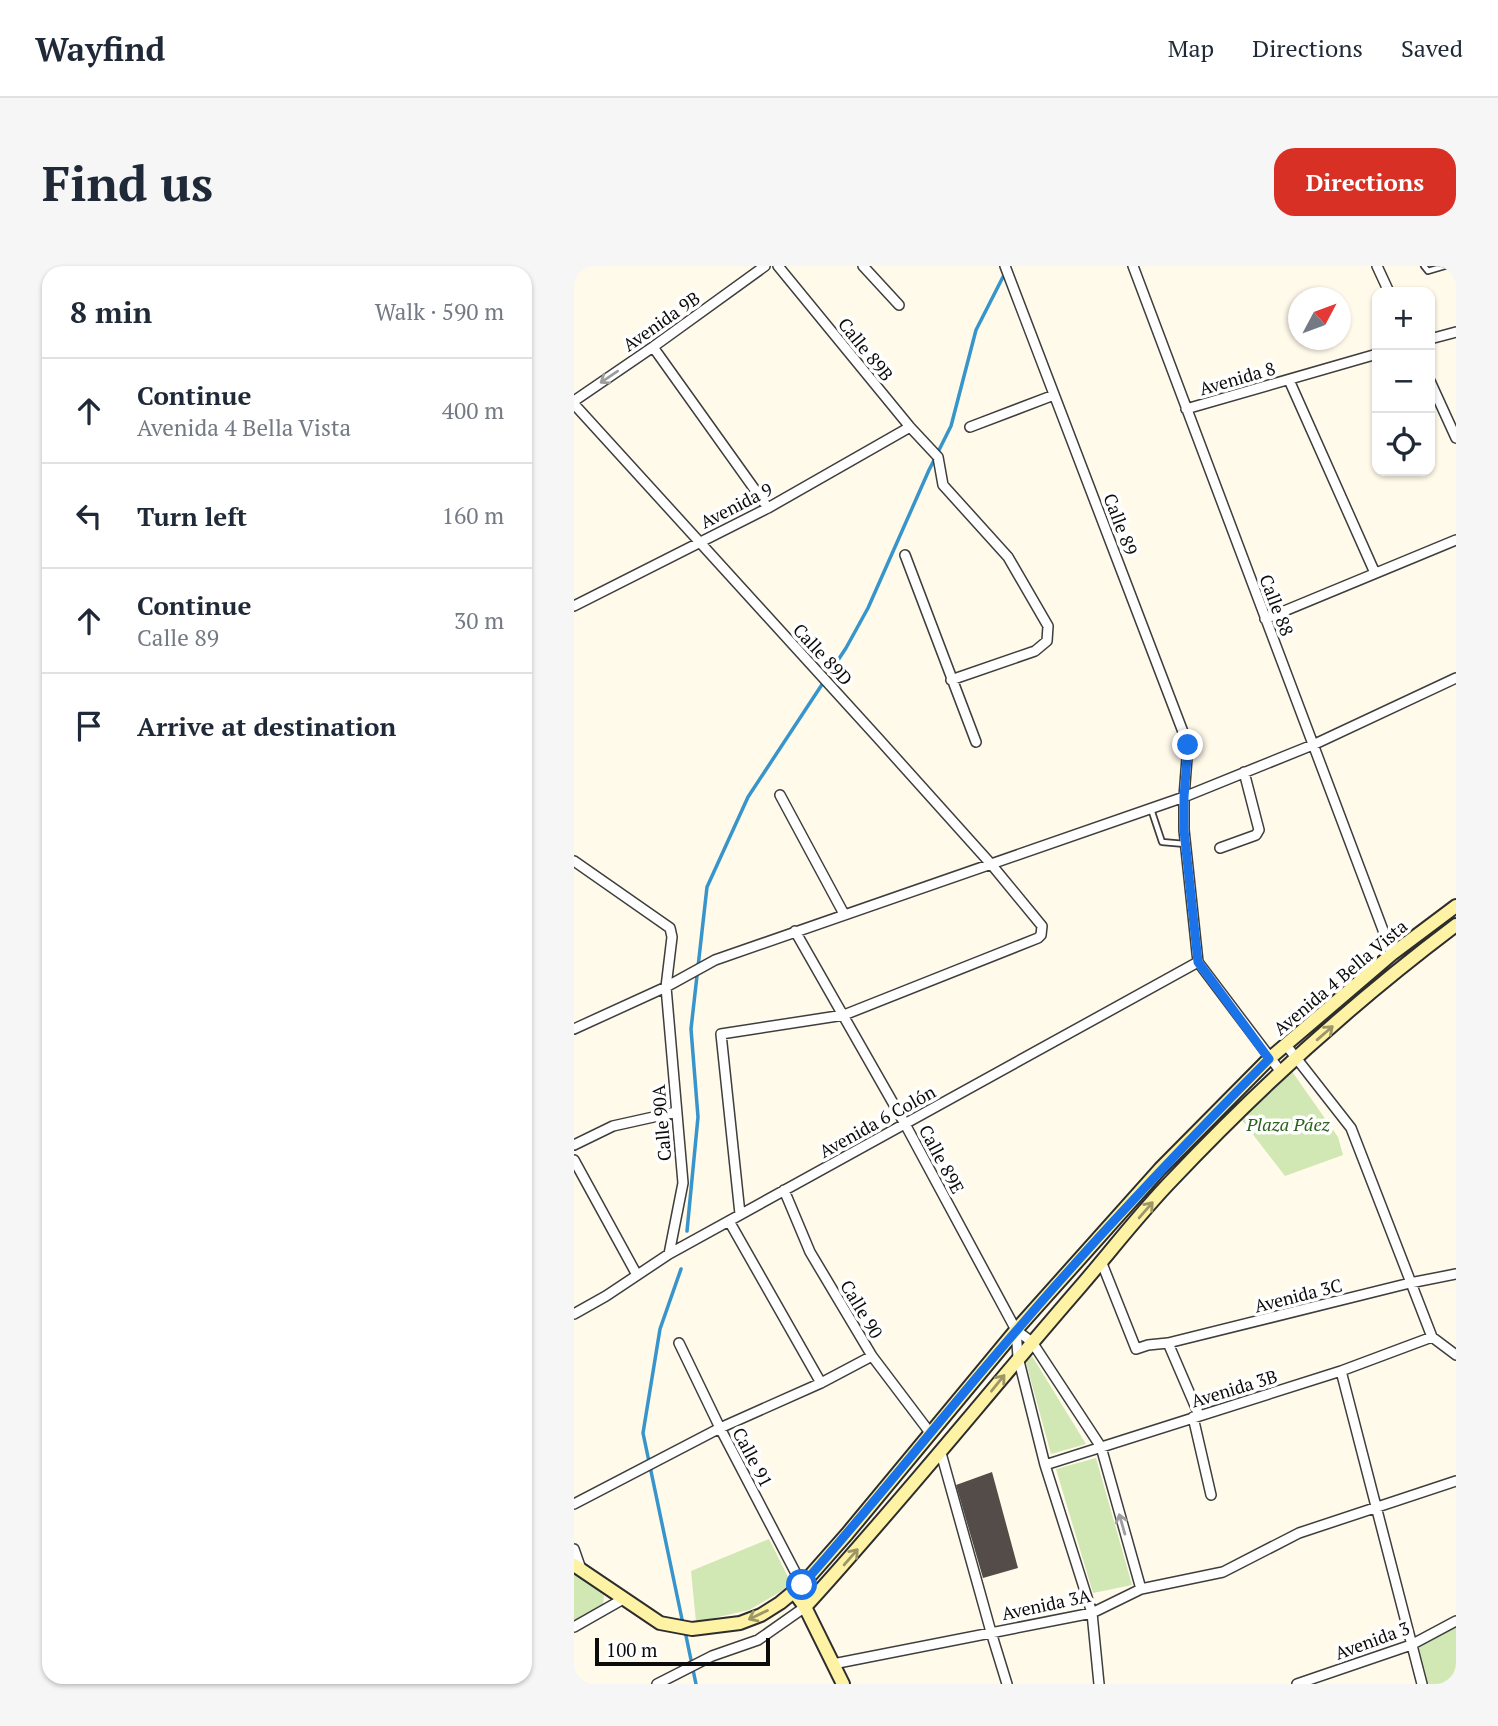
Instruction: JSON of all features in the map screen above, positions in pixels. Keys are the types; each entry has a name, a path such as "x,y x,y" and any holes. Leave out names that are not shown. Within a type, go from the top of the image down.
{"street":[{"name":"Avenida 9B","path":"574,402 765,266"},
{"name":"Calle 89B","path":"778,266 910,427 933,451 941,468 943,485 1008,557 1048,626 1048,641 1035,651 951,680"},
{"path":"863,266 899,305"},
{"name":"Calle 89","path":"1005,266 1184,731 1189,755 1184,797 1186,844 1198,962"},
{"name":"Calle 88","path":"1133,266 1392,954"},
{"path":"1377,266 1387,287"},
{"path":"1435,338 1456,332"},
{"path":"653,347 768,508"},
{"name":"Avenida 8","path":"1186,410 1372,355"},
{"path":"1289,380 1375,573"},
{"path":"1435,392 1456,438"},
{"path":"970,427 1054,394"},
{"name":"Calle 89D","path":"574,402 991,864 1039,922 1042,931 1038,938 844,1015"},
{"name":"Avenida 9","path":"574,606 768,508 910,427"},
{"path":"1265,619 1456,540"},
{"path":"905,555 976,742"},
{"path":"574,1029 666,987 715,960 1184,797 1315,744 1456,678"},
{"path":"1220,848 1256,835 1259,830 1244,772"},
{"path":"780,795 844,914"},
{"name":"Calle 90A","path":"574,861 670,929 672,937 666,987 683,1183 669,1254"},
{"name":"Avenida 4 Bella Vista","path":"625,1598 660,1623 692,1629 740,1623 761,1615 798,1588 931,1434 1016,1330 1160,1169 1269,1059 1392,954 1456,906"},
{"name":"Avenida 4 Bella Vista","path":"805,1607 941,1453 1018,1357 1172,1180 1296,1058 1403,965 1456,925"},
{"name":"Calle 89E","path":"796,931 905,1124 1016,1330"},
{"path":"1198,962 1281,1072"},
{"name":"Avenida 6 Colón","path":"574,1314 669,1254 1198,962"},
{"path":"740,1214 721,1034 844,1015"},
{"path":"1286,1045 1351,1128 1432,1337 1456,1355"},
{"path":"574,1145 613,1126 676,1112"},
{"path":"574,1160 637,1275"},
{"name":"Calle 90","path":"784,1190 810,1252 872,1356 931,1434"},
{"path":"729,1221 821,1383"},
{"name":"Avenida 3C","path":"1101,1261 1136,1349 1456,1274"},
{"path":"1016,1330 1032,1342 1101,1447 1141,1590"},
{"path":"1016,1330 1018,1357 1045,1465 1092,1613 1099,1684"},
{"name":"Avenida 3B","path":"1045,1465 1341,1371 1432,1337"},
{"path":"1446,1346 1456,1339"},
{"name":"Calle 91","path":"679,1343 798,1588"},
{"path":"1168,1343 1196,1416 1211,1496"},
{"path":"574,1504 720,1429 821,1383 872,1356"},
{"path":"1341,1371 1422,1684"},
{"path":"941,1453 1007,1684"},
{"name":"Avenida 3A","path":"833,1664 1092,1613 1141,1590 1223,1572 1299,1533 1456,1481"},
{"path":"574,1549 578,1567 625,1598 574,1627"},
{"path":"798,1588 843,1684"},
{"path":"657,1684 712,1656 758,1640 805,1607"},
{"name":"Avenida 3","path":"1297,1684 1411,1645 1456,1621"}],"lane":[{"path":"1424,266 1428,271 1444,266"},
{"path":"1151,808 1162,842 1186,844"}],"green space":[{"name":"Plaza Páez","path":"1291,1070 1338,1137 1343,1155 1285,1176 1238,1115 1242,1119"},
{"path":"1032,1356 1086,1444 1051,1454 1025,1359"},
{"path":"1096,1458 1132,1585 1093,1593 1056,1469"},
{"path":"769,1539 792,1585 749,1610 696,1622 691,1571"},
{"path":"574,1571 592,1581 604,1595 603,1605 574,1622"},
{"path":"1456,1626 1456,1684 1425,1684 1414,1648"}],"building":[{"path":"992,1472 1018,1568 983,1578 956,1485"}],"waterway":[{"path":"687,1231 698,1117 691,1029 707,887 748,797 846,648 868,608 951,426 976,330 1006,271"},
{"path":"681,1269 660,1329 643,1433 683,1624"},
{"path":"685,1631 696,1684"}],"route":[{"path":"802,1585 1016,1330 1160,1169 1269,1059 1198,962 1184,830 1188,745"}]}
